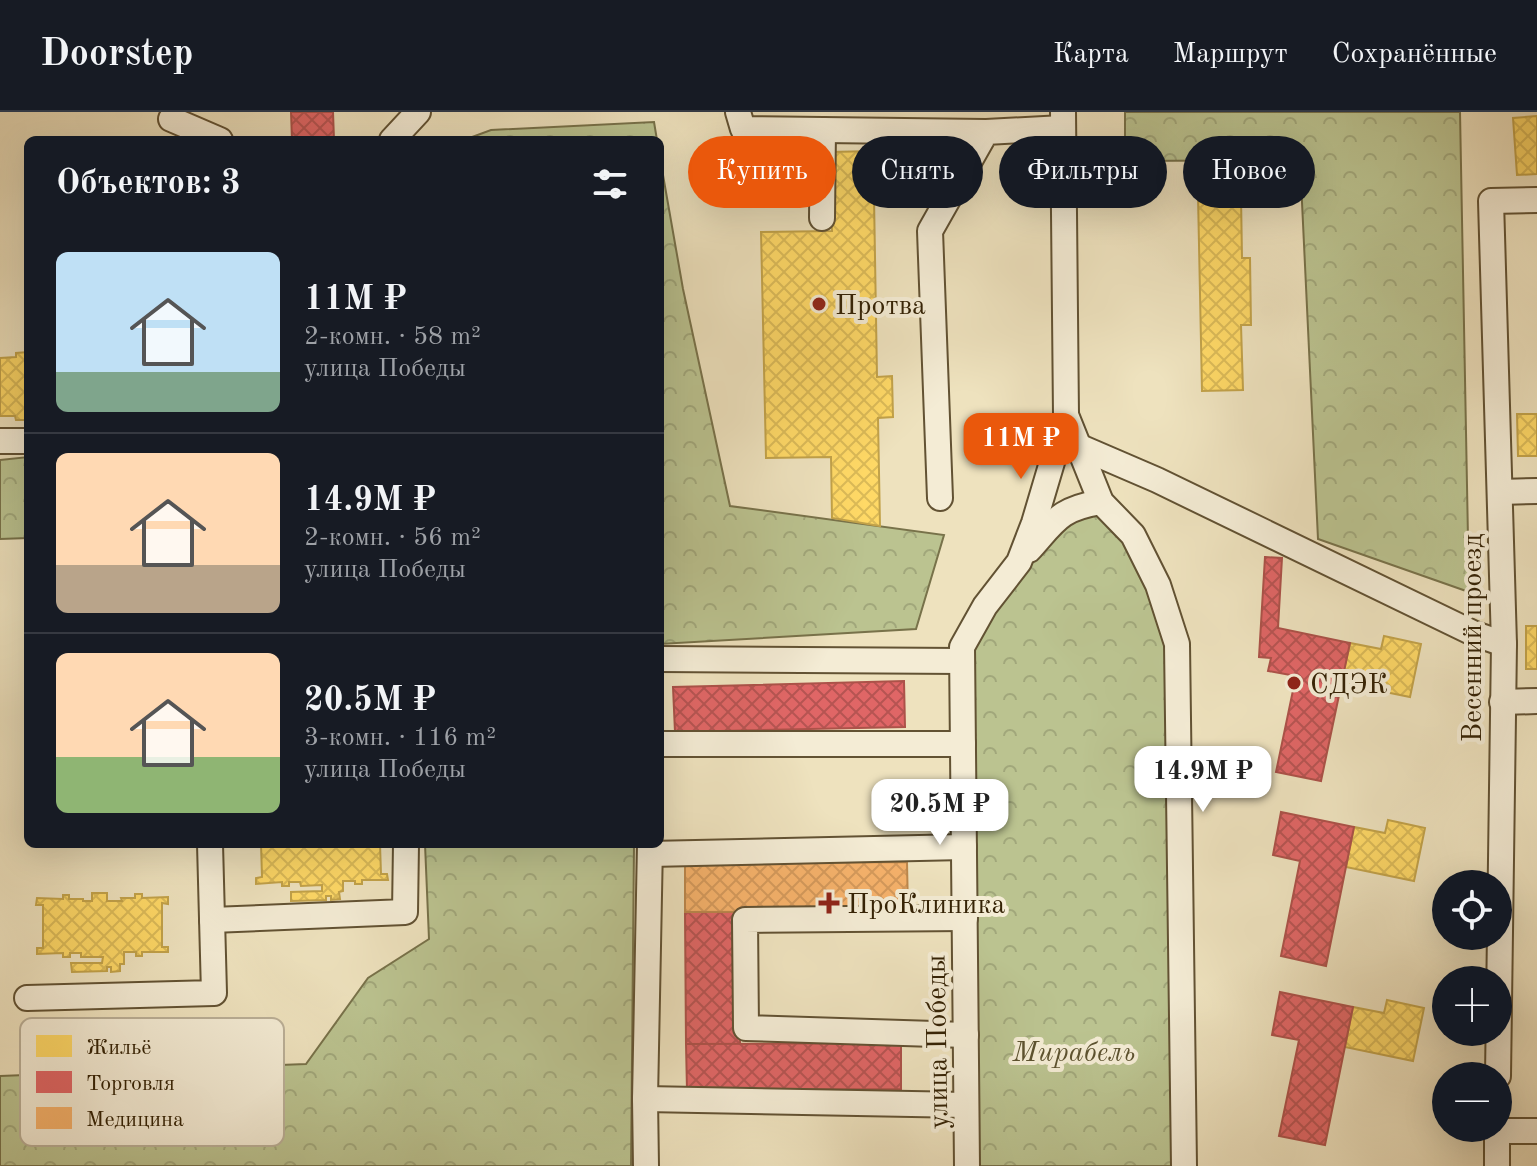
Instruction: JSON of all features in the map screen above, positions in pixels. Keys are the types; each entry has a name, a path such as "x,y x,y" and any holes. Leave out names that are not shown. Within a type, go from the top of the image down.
{"street":[{"path":"396,136 418,112"},
{"path":"738,112 743,129 986,132 1063,120"},
{"name":"улица Победы","path":"967,1166 962,647 985,606 1019,562 1034,523 1066,415 1063,120"},
{"path":"171,124 208,136"},
{"path":"822,218 823,130"},
{"path":"940,498 930,231 986,132"},
{"name":"Весенний проезд","path":"1498,1062 1504,644 1491,201 1537,200"},
{"name":"улица Победы","path":"1066,415 1101,502 1133,535 1158,585 1177,644 1184,1166"},
{"path":"0,441 24,441"},
{"path":"1078,446 1157,480 1475,634 1504,644"},
{"path":"1500,492 1537,491"},
{"path":"1019,562 1060,515 1079,506 1101,502"},
{"path":"664,659 962,661"},
{"path":"1502,702 1537,701"},
{"path":"664,744 963,744"},
{"path":"646,1166 650,849 964,847"},
{"path":"27,998 214,993 210,848"},
{"path":"212,920 405,912 406,848"},
{"path":"965,918 745,920 746,1028 966,1035"},
{"path":"645,1099 966,1105"},
{"path":"1512,1130 1537,1131"},
{"path":"1497,1142 1497,1166"}],"green space":[{"path":"1125,112 1460,112 1469,592 1318,539 1302,208 1315,208 1315,136 1183,136 1183,161 1167,161 1167,136 1125,136"},
{"path":"654,122 656,136 475,136 491,130"},
{"path":"664,181 683,289 730,506 944,535 916,629 664,644"},
{"path":"24,457 24,538 0,539 0,460"},
{"name":"Мирабель","path":"1101,502 1133,535 1177,644 1183,1166 967,1166 962,647 1060,515"},
{"path":"425,848 634,848 631,1166 0,1166 0,1076 20,1075 20,1146 284,1146 284,1065 306,1064 368,978 429,939"}],"building: Жильё":[{"path":"1537,116 1537,174 1517,175 1513,118"},
{"name":"Протва","path":"836,152 852,152 852,208 874,208 877,377 892,376 893,417 878,418 880,526 832,518 831,457 766,458 761,232 832,231 831,208 836,208"},
{"path":"1198,208 1241,208 1242,258 1250,258 1251,325 1241,325 1243,390 1202,391"},
{"path":"24,352 24,420 16,420 15,416 0,416 0,358 16,357 16,353"},
{"path":"1517,414 1537,414 1537,456 1518,456"},
{"path":"1526,626 1537,626 1537,669 1526,669"},
{"path":"1384,636 1421,644 1410,697 1341,683 1350,643 1381,649"},
{"path":"1388,820 1425,828 1414,881 1346,867 1354,827 1385,833"},
{"path":"261,848 380,848 381,874 387,874 388,880 362,880 362,884 343,881 340,899 331,900 331,896 326,896 326,900 291,901 291,892 322,891 322,885 301,886 300,882 289,882 289,886 282,886 282,882 256,884 256,878 262,877"},
{"path":"92,893 107,893 107,901 135,898 135,894 142,894 142,898 168,897 168,904 162,903 162,947 168,947 168,952 142,952 142,956 136,956 136,952 124,952 124,964 120,964 120,971 111,972 111,967 107,967 107,971 72,972 71,963 102,963 103,957 81,957 81,953 70,953 70,957 63,957 63,953 37,954 37,948 43,948 43,905 36,905 37,898 63,899 63,895 69,895 69,899 92,901"},
{"path":"1387,1000 1424,1008 1413,1061 1345,1047 1353,1007 1384,1013"}],"building: Торговля":[{"path":"291,112 333,112 334,136 292,136"},
{"path":"1265,557 1282,558 1278,628 1350,643 1321,781 1276,772 1296,676 1268,671 1271,658 1259,657"},
{"path":"904,681 905,727 675,732 673,687"},
{"path":"1281,812 1354,827 1326,966 1281,956 1300,861 1273,855"},
{"path":"685,912 739,912 740,1044 686,1044"},
{"path":"1280,992 1353,1007 1325,1145 1279,1136 1299,1040 1272,1035"},
{"path":"901,1043 901,1089 687,1090 686,1044"}],"building: Медицина":[{"path":"907,862 908,911 685,912 685,863"}],"place":[{"name":"Протва","path":"819,304"},
{"name":"СДЭК","path":"1294,683"},
{"name":"ПроКлиника","path":"829,903"}]}
